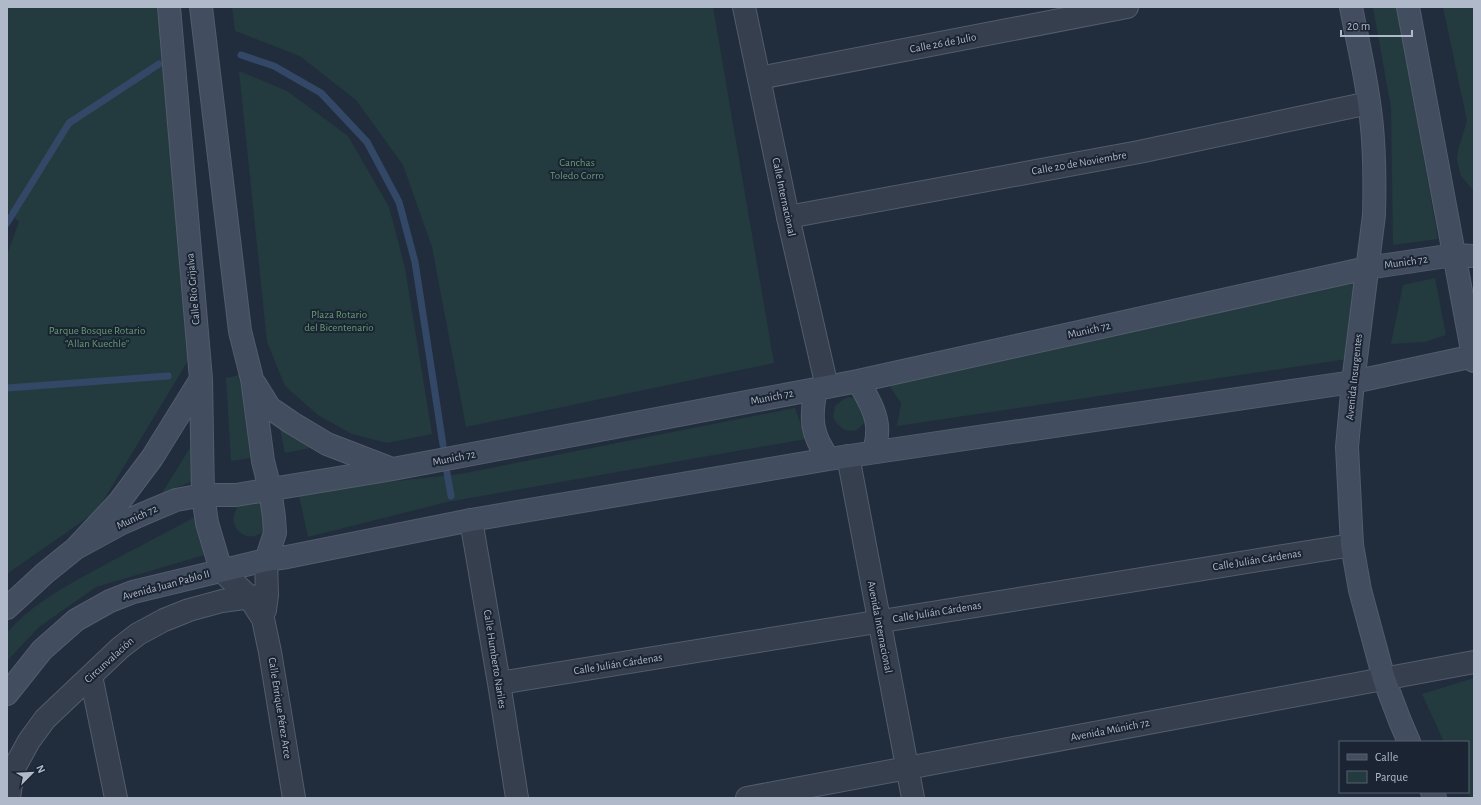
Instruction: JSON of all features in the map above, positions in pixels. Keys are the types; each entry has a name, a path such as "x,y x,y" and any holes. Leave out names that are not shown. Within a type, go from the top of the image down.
{"main road":[{"name":"Calle Río Grijalva","path":"168,7 201,378 203,495 207,523 221,570"},
{"path":"201,7 240,331 252,379 263,461 270,489 274,517 275,533 266,560 471,520 838,457 1353,382 1474,358 1464,256 1408,7"},
{"name":"Avenida Insurgentes","path":"1351,7 1369,103 1374,151 1375,190 1374,215 1353,382 1347,447 1352,544 1360,590 1384,679 1409,741"},
{"name":"Munich 72","path":"76,548 122,523 176,500 203,495 236,495 393,469 822,388 1367,268 1464,256"},
{"path":"7,608 45,573 76,548 119,502 152,458 201,378"},
{"path":"252,379 270,408 292,423 327,444 393,469"},
{"path":"858,381 868,398 875,416 878,432 874,452"},
{"path":"822,388 812,409 813,426 820,446 838,457"},
{"name":"Avenida Juan Pablo II","path":"7,694 42,650 76,620 110,601 133,592 266,560"}],"street":[{"name":"Calle Internacional","path":"744,7 822,388"},
{"name":"Calle 26 de Julio","path":"759,78 1127,7"},
{"name":"Calle 20 de Noviembre","path":"788,217 1140,152 1369,103"},
{"name":"Avenida Internacional","path":"838,457 879,621 913,798"},
{"name":"Calle Humberto Nariles","path":"471,520 517,798"},
{"name":"Calle Julián Cárdenas","path":"499,683 1352,544"},
{"path":"221,570 258,596 266,560"},
{"name":"Calle Enrique Pérez Arce","path":"258,596 270,652 294,798"},
{"name":"Circunvalación","path":"9,798 13,770 29,741 45,720 120,648 138,634 164,620 189,610 222,601 258,596"},
{"name":"Avenida Múnich 72","path":"747,798 1474,662"},
{"path":"91,676 116,798"}],"green space":[{"name":"Parque Bosque Rotario “Allan Kuechle”","path":"7,7 157,7 166,89 189,359 97,511 7,574 7,255 19,222 7,210"},
{"name":"Canchas Toledo Corro","path":"232,7 713,7 774,363 466,427 432,247 403,165 356,100 300,56 235,31"},
{"path":"1373,7 1397,7 1438,239 1393,245 1391,108"},
{"path":"1443,7 1474,7 1474,191 1461,176 1457,160 1458,150 1467,121"},
{"name":"Plaza Rotario del Bicentenario","path":"239,71 287,91 348,136 389,207 405,268 432,434 387,443 352,434 318,415 285,386 267,342"},
{"path":"1435,278 1446,335 1425,342 1391,344 1403,285"},
{"path":"1356,279 1348,359 897,426 901,403 887,382"},
{"path":"239,375 251,458 231,461 226,378"},
{"path":"849,397 859,400 866,419 859,429 850,431 840,427 833,417 835,406"},
{"path":"795,408 806,439 447,502 308,537 298,492 460,474"},
{"path":"278,420 320,446 285,453"},
{"path":"193,443 199,479 162,493"},
{"path":"256,501 262,504 265,530 258,535 244,535 239,532 235,526 235,513 239,505"},
{"path":"197,516 204,555 96,587 39,627 7,661 7,633 17,622 42,602 83,576"},
{"path":"1474,678 1474,798 1470,798 1468,793 1469,741 1444,741 1422,694"}],"waterway":[{"path":"241,55 274,66 321,93 367,142 399,202 415,262 443,445"},
{"path":"7,223 69,123 159,64"},
{"path":"7,388 168,376"},
{"path":"447,473 451,496"}]}
